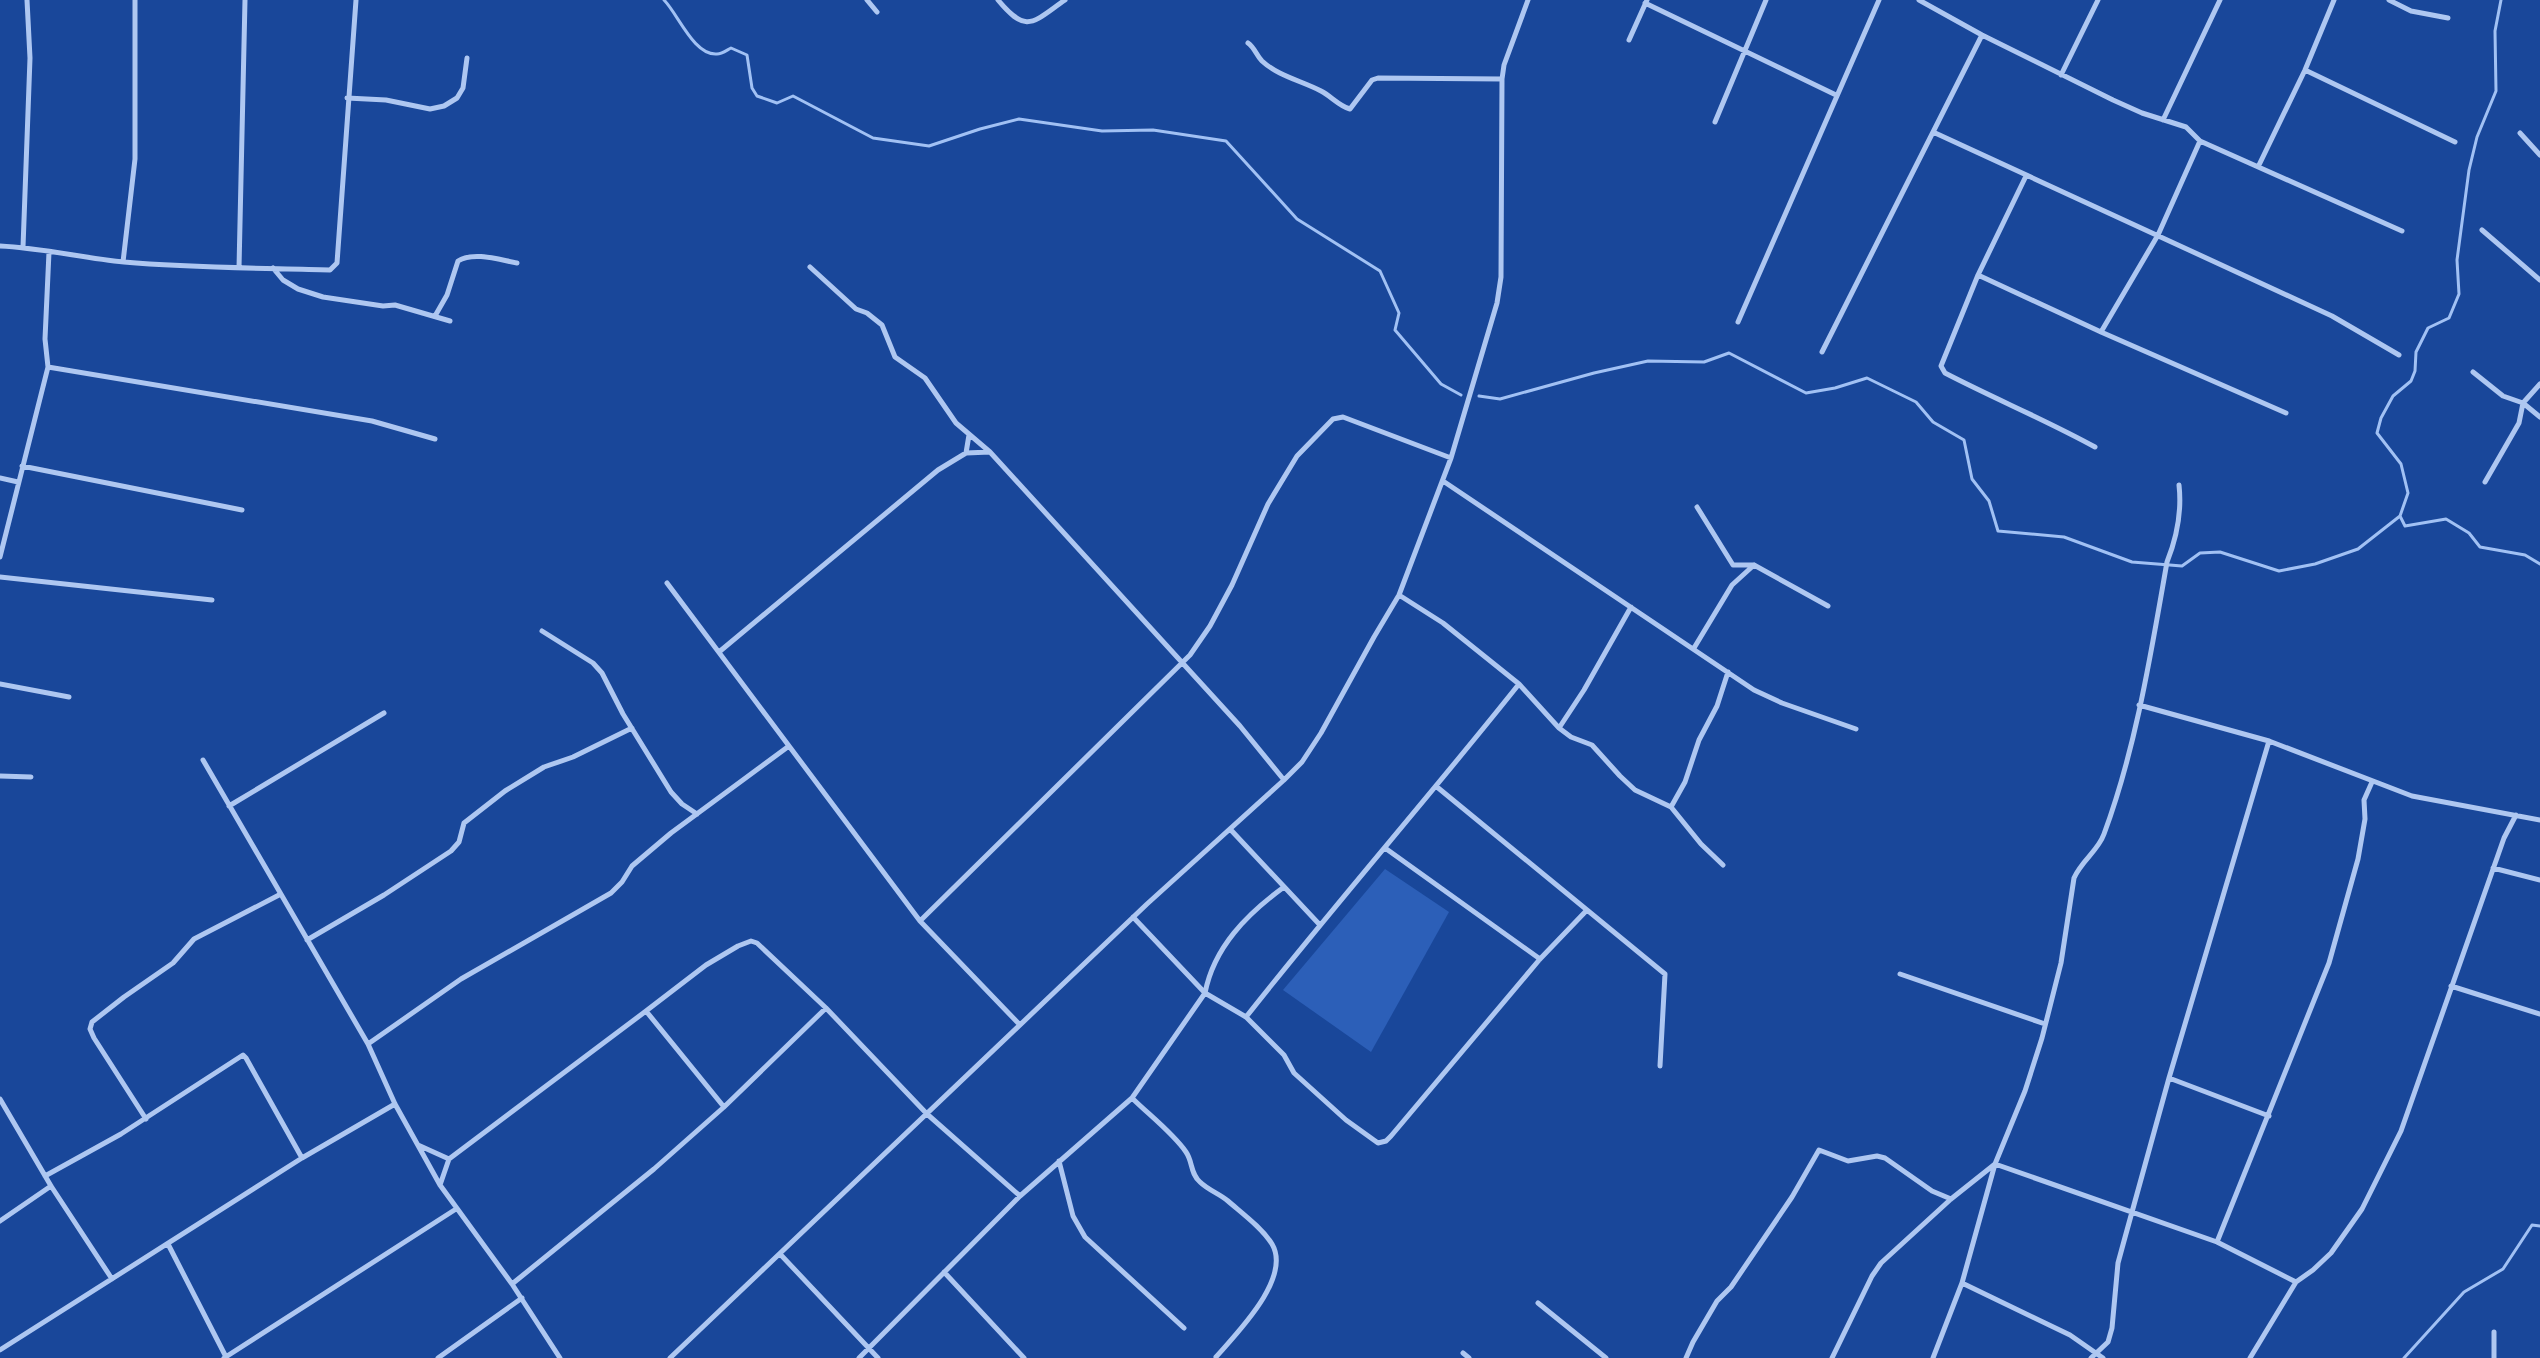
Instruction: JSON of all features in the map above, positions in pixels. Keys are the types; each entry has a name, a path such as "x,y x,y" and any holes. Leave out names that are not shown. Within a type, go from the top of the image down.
{"street":[{"path":"23,247 30,58 27,0"},
{"path":"123,262 135,159 136,0"},
{"path":"239,268 246,0"},
{"path":"0,246 23,247 123,262 239,268 330,270 338,263 347,98 356,0"},
{"path":"867,0 877,12"},
{"path":"998,0 1011,16 1026,22 1034,21 1065,0"},
{"path":"670,1358 1133,917 1284,780 1302,762 1322,734 1374,637 1399,595 1451,458 1497,303 1501,277 1500,98 1504,64 1528,0"},
{"path":"1715,122 1766,0"},
{"path":"1738,322 1878,0"},
{"path":"1919,0 1982,35 2061,75 2135,110 2186,127 2200,141 2259,165 2402,231"},
{"path":"2061,75 2098,0"},
{"path":"2163,120 2220,0"},
{"path":"2259,165 2305,70 2334,0"},
{"path":"2389,0 2411,11 2448,18"},
{"path":"1629,40 1646,2 1744,52 1836,95"},
{"path":"1822,352 1982,35"},
{"path":"1248,43 1255,48 1262,60 1273,68 1293,80 1320,91 1350,109 1372,80 1378,78 1502,79"},
{"path":"347,98 386,100 430,109 444,106 457,98 463,88 467,58"},
{"path":"2305,70 2456,142"},
{"path":"1933,132 2332,316 2399,355"},
{"path":"2520,133 2540,155"},
{"path":"2101,332 2158,235 2200,141"},
{"path":"2026,176 1978,275 1942,363 1942,370 1992,398 2036,415 2095,447"},
{"path":"2482,230 2540,280"},
{"path":"0,556 48,367 45,339 49,252"},
{"path":"435,316 447,295 458,261 462,258 478,257 517,263"},
{"path":"810,267 856,309 867,312 882,326 895,357 925,378 956,422 990,452 1240,726 1284,780"},
{"path":"273,268 283,280 298,289 323,297 383,306 395,305 450,322"},
{"path":"1978,275 2101,332 2286,413"},
{"path":"48,367 372,421 435,439"},
{"path":"2473,372 2503,396 2523,403 2540,417"},
{"path":"2485,482 2519,422 2523,403 2540,384"},
{"path":"920,921 1182,663 1210,626 1235,578 1268,504 1297,456 1334,419 1342,417 1451,458"},
{"path":"966,453 969,435"},
{"path":"719,652 938,470 966,453 990,452"},
{"path":"22,466 242,510"},
{"path":"0,478 18,482"},
{"path":"1443,481 1768,698 1856,729"},
{"path":"1933,1358 1962,1282 1995,1164 2025,1091 2046,1024 2061,963 2074,878 2080,865 2103,837 2122,779 2139,705 2167,562 2174,543 2179,518 2179,485"},
{"path":"1696,507 1733,565 1754,565 1828,606"},
{"path":"1694,648 1732,585 1754,565"},
{"path":"0,577 212,600"},
{"path":"667,583 920,921 1020,1025"},
{"path":"1399,595 1443,623 1519,684 1559,728 1571,737 1592,745 1635,790 1671,807 1700,844 1724,865"},
{"path":"1559,728 1584,690 1631,607"},
{"path":"542,631 593,663 602,673 632,728 671,792 682,804 697,814"},
{"path":"1671,807 1685,782 1699,740 1717,706 1728,672"},
{"path":"0,684 70,697"},
{"path":"1246,1017 1319,924 1437,787 1519,684"},
{"path":"2139,705 2269,741 2412,796 2540,820"},
{"path":"229,806 384,713"},
{"path":"307,940 384,895 451,851 458,842 464,823 505,791 544,767 573,757 632,728"},
{"path":"2093,1355 2108,1342 2112,1328 2118,1263 2131,1213 2269,741"},
{"path":"368,1044 461,980 611,893 622,882 632,866 697,814 789,746"},
{"path":"203,760 368,1044 395,1104 440,1185 522,1298 560,1358"},
{"path":"0,776 31,778"},
{"path":"2217,1242 2329,963 2358,859 2365,819 2364,800 2372,782"},
{"path":"1437,787 1664,974 1660,1066"},
{"path":"2250,1358 2296,1282 2313,1270 2331,1253 2362,1209 2385,1168 2402,1131 2450,986 2504,838 2516,815"},
{"path":"1230,829 1319,924"},
{"path":"1385,848 1540,959"},
{"path":"2493,868 2540,880"},
{"path":"859,1358 1020,1196 1132,1098 1205,993 1209,974 1226,942 1265,901 1284,887"},
{"path":"146,1120 94,1038 90,1029 92,1022 173,963 194,939 280,895"},
{"path":"1133,917 1205,993 1246,1017 1284,1055 1294,1073 1346,1120 1378,1143 1386,1142 1540,959 1587,910"},
{"path":"440,1185 449,1159 706,966 738,946 751,941 758,943 826,1008 926,1114 1020,1196"},
{"path":"1900,974 2046,1024"},
{"path":"2450,986 2540,1014"},
{"path":"512,1284 654,1169 724,1107 826,1008"},
{"path":"646,1011 724,1107"},
{"path":"45,1176 146,1120 243,1055 302,1158"},
{"path":"2169,1078 2269,1116"},
{"path":"1132,1098 1186,1152 1192,1173 1199,1182 1226,1199 1271,1243 1275,1250 1277,1269 1267,1289 1244,1328 1216,1357"},
{"path":"0,1099 51,1186 112,1279"},
{"path":"0,1350 302,1158 395,1104"},
{"path":"418,1146 449,1159"},
{"path":"1686,1358 1717,1301 1730,1287 1761,1243 1792,1197 1819,1150 1848,1161 1877,1156 1885,1158 1932,1191 1951,1199"},
{"path":"1059,1160 1073,1216 1085,1237 1184,1328"},
{"path":"1832,1358 1872,1276 1881,1263 1951,1199 1995,1164"},
{"path":"1995,1164 2217,1242 2296,1282"},
{"path":"0,1221 51,1186"},
{"path":"168,1244 225,1357 456,1209"},
{"path":"780,1254 878,1358"},
{"path":"944,1272 1024,1358"},
{"path":"1962,1282 2070,1335 2093,1355 2104,1358"},
{"path":"438,1358 522,1298"},
{"path":"1538,1303 1606,1358"},
{"path":"2494,1332 2494,1358"},
{"path":"1463,1353 1469,1358"}],"shaded area":[{"path":"1385,869 1449,912 1371,1052 1283,990"}],"waterway":[{"path":"664,0 687,33 701,48 709,53 717,54 731,48 747,55 752,88 757,96 777,103 793,96 873,138 929,146 980,129 1019,119 1102,131 1153,130 1226,141 1297,219 1380,271 1399,313 1395,330 1441,384 1461,395"},
{"path":"2501,0 2495,31 2496,91 2477,137 2469,170 2457,260 2459,294 2449,318 2428,328 2416,352 2415,371 2411,381 2393,396 2381,418 2377,433 2401,464 2408,493 2400,516 2405,526 2446,519 2469,533 2480,547 2525,555 2540,564"},
{"path":"1479,396 1500,399 1594,373 1648,361 1704,362 1729,353 1806,393 1835,388 1867,378 1916,402 1933,422 1964,440 1972,479 1989,501 1998,531 2064,537 2132,562 2182,566 2200,553 2220,552 2279,571 2315,564 2358,549 2400,516"},
{"path":"2404,1358 2464,1292 2503,1269 2532,1225 2540,1226"}]}
